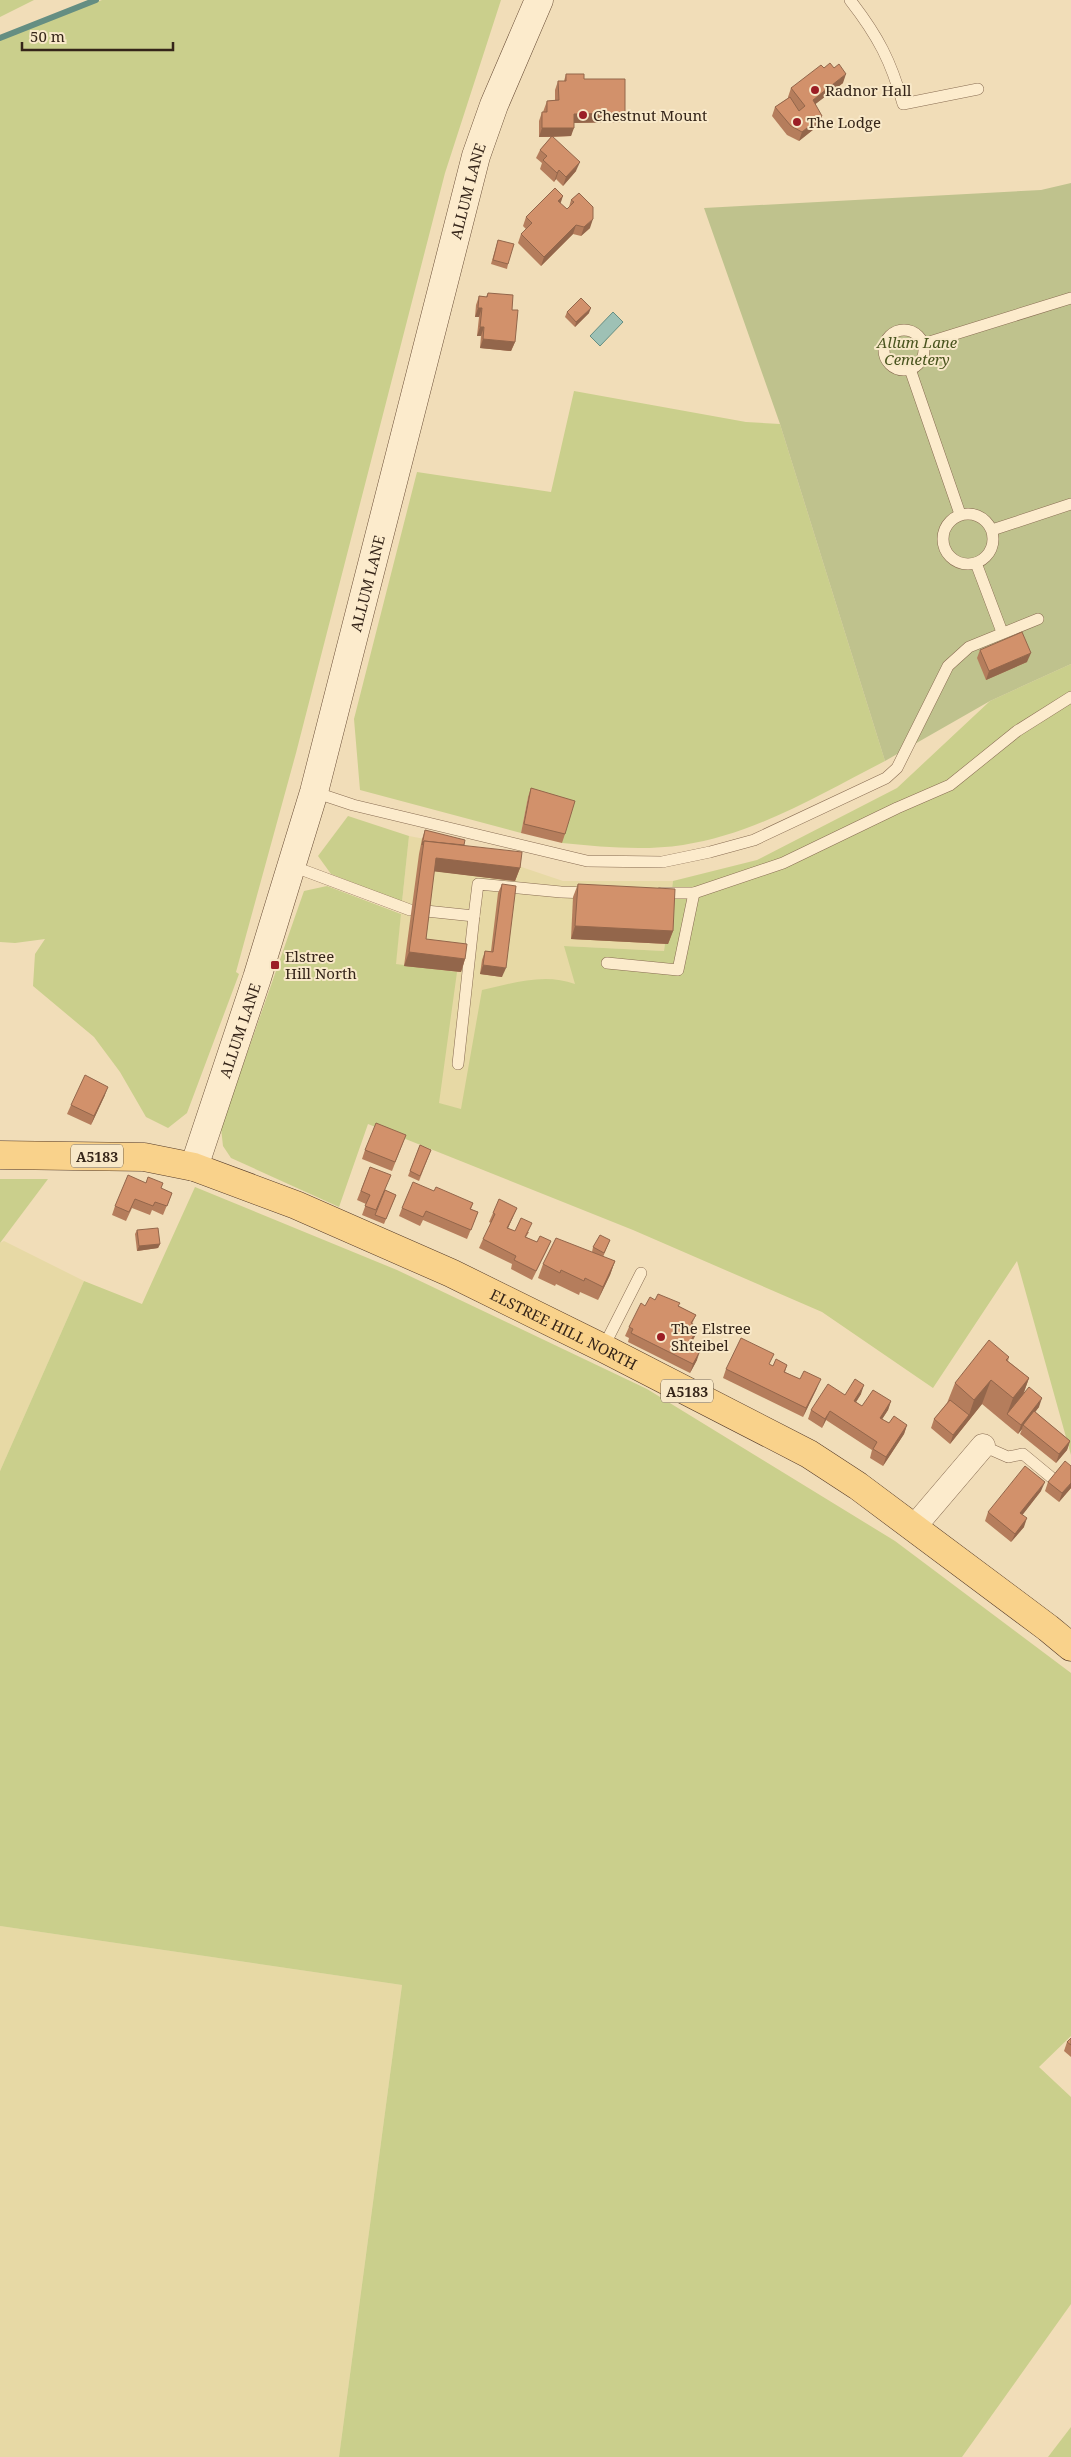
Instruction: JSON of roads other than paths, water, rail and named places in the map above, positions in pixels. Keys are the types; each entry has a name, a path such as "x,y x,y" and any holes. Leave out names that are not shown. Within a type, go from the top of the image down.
{"main road":[{"name":"ALLUM LANE","path":"194,1167 292,866 314,792 476,156 494,105 539,0"},
{"name":"A5183","path":"0,1155 144,1157 194,1167"},
{"name":"ELSTREE HILL NORTH","path":"194,1167 296,1205 442,1269 603,1348 809,1454 858,1486 914,1527 1071,1647"}],"street":[{"path":"914,1527 983,1446"}],"lane":[{"path":"850,0 873,30 893,69 903,104 978,89"},
{"path":"923,344 1071,298"},
{"path":"903,330 911,332 923,344 922,359 910,369 894,368 884,354 884,346 895,332 903,330"},
{"path":"910,369 960,514"},
{"path":"992,530 1071,504"},
{"path":"970,513 979,516 987,522 992,530 991,550 985,558 976,563 966,564 956,561 944,547 945,527 951,519 960,514 970,513"},
{"path":"976,563 1002,632"},
{"path":"314,792 353,806 587,861 662,862 710,852 754,840 886,778 897,768 948,666 969,647 1038,619"},
{"path":"646,893 694,893 783,863 897,808 950,786 1017,731 1071,697"},
{"path":"292,866 410,910"},
{"path":"458,1064 478,884 561,892 599,893"},
{"path":"607,963 678,970 694,893"},
{"path":"426,912 474,916"},
{"path":"603,1348 641,1273"},
{"path":"983,1446 1008,1457 1023,1454 1052,1478"}],"water":[{"path":"613,312 623,322 600,346 590,336"}],"waterway":[{"path":"0,38 96,0"}],"place":[{"name":"Radnor Hall","path":"815,90"},
{"name":"Chestnut Mount","path":"583,115"},
{"name":"The Lodge","path":"797,122"},
{"name":"Elstree Hill North","path":"275,965"},
{"name":"The Elstree Shteibel","path":"661,1337"}],"park label":[{"name":"Allum Lane Cemetery","path":"917,350"}]}
